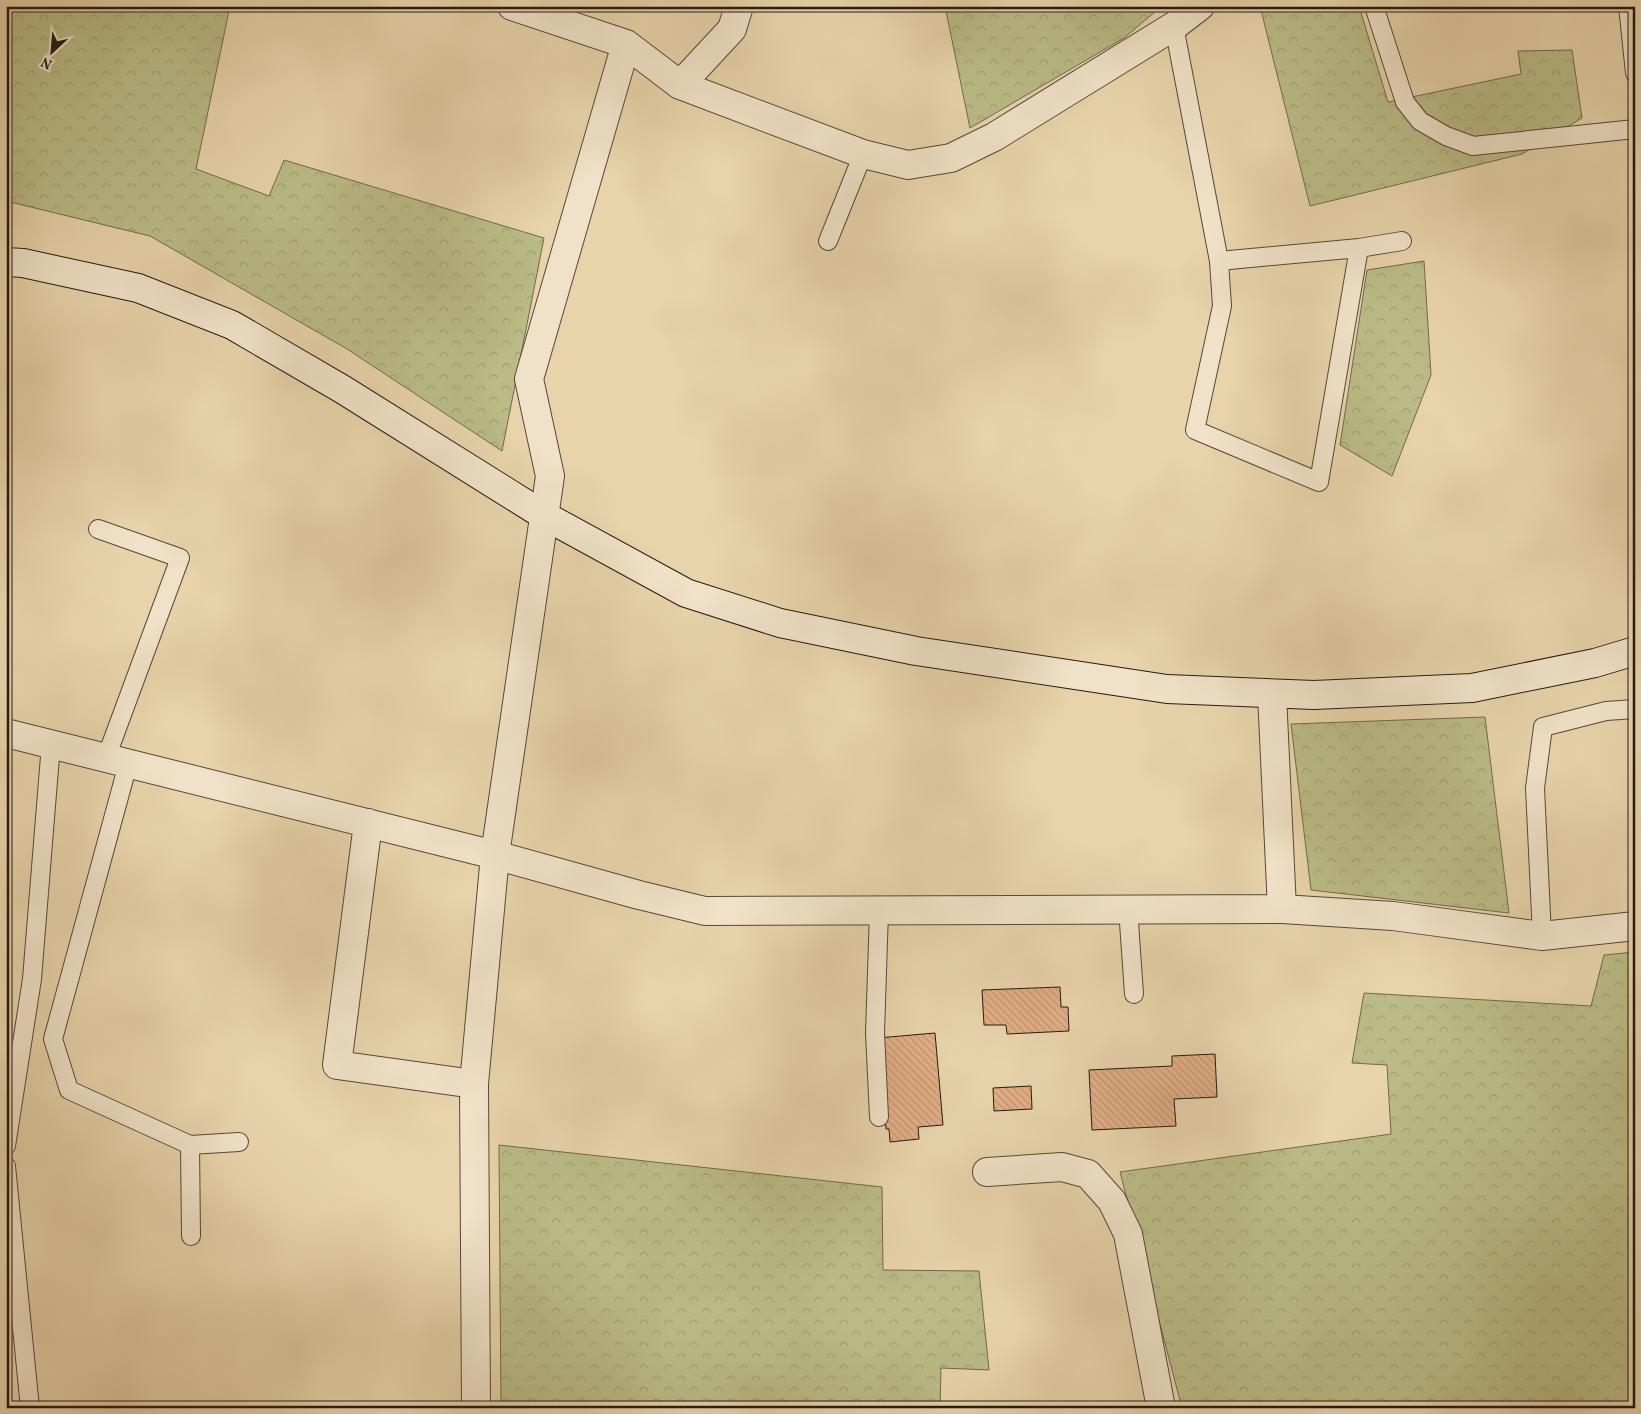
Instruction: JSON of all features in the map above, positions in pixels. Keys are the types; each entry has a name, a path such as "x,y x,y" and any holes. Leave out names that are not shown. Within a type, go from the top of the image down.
{"street":[{"path":"512,6 626,44 680,85 863,154 908,165 951,158 994,137 1174,26 1200,6"},
{"path":"680,85 732,29 739,6"},
{"path":"476,1408 474,1084 495,855 550,476 529,379 626,44"},
{"path":"6,262 23,263 138,288 232,324 342,389 545,516 686,593 780,623 916,651 1167,690 1314,696 1472,688 1595,663 1635,651"},
{"path":"1272,694 1282,909"},
{"path":"6,733 495,855 639,895 705,911 1128,908 1282,909 1393,916 1542,936 1635,926"},
{"path":"368,823 337,1065 474,1084"},
{"path":"987,1172 1062,1168 1088,1174 1112,1201 1128,1234 1162,1408"}],"lane":[{"path":"1374,6 1405,102 1420,121 1446,136 1473,146 1635,129"},
{"path":"1628,6 1635,73"},
{"path":"1174,26 1219,261 1222,306 1195,430 1319,482 1360,248"},
{"path":"828,241 863,154"},
{"path":"1219,261 1360,248 1402,241"},
{"path":"98,529 180,558 117,761 53,1039 69,1090 190,1145 239,1142"},
{"path":"1542,936 1535,788 1543,727 1606,710 1635,709"},
{"path":"6,1146 32,979 51,744"},
{"path":"1128,908 1134,994"},
{"path":"878,1117 874,1033 879,911"},
{"path":"190,1145 191,1236"},
{"path":"6,1166 30,1408"}],"green space":[{"path":"6,6 230,6 196,169 269,196 284,160 544,238 502,451 347,349 150,236 6,201"},
{"path":"945,6 1162,6 1124,38 970,128"},
{"path":"1260,6 1359,6 1388,102 1521,74 1518,51 1572,50 1582,118 1522,154 1310,206"},
{"path":"1424,261 1431,375 1392,476 1340,445 1367,270"},
{"path":"1485,717 1509,913 1311,890 1291,724"},
{"path":"1635,952 1635,1408 1373,1408 1370,1403 1313,1408 1182,1408 1120,1172 1391,1134 1387,1065 1352,1063 1364,993 1591,1006 1604,955"},
{"path":"499,1145 882,1187 883,1270 979,1271 989,1370 941,1368 940,1408 501,1408"}],"building":[{"path":"1060,987 1061,1007 1068,1007 1069,1031 1007,1034 1006,1025 984,1025 982,990"},
{"path":"935,1033 943,1125 918,1127 919,1139 890,1142 889,1129 886,1129 878,1038"},
{"path":"1215,1054 1217,1097 1174,1099 1176,1126 1092,1130 1089,1070 1172,1066 1172,1056"},
{"path":"1031,1086 1032,1109 994,1111 993,1088"}]}
